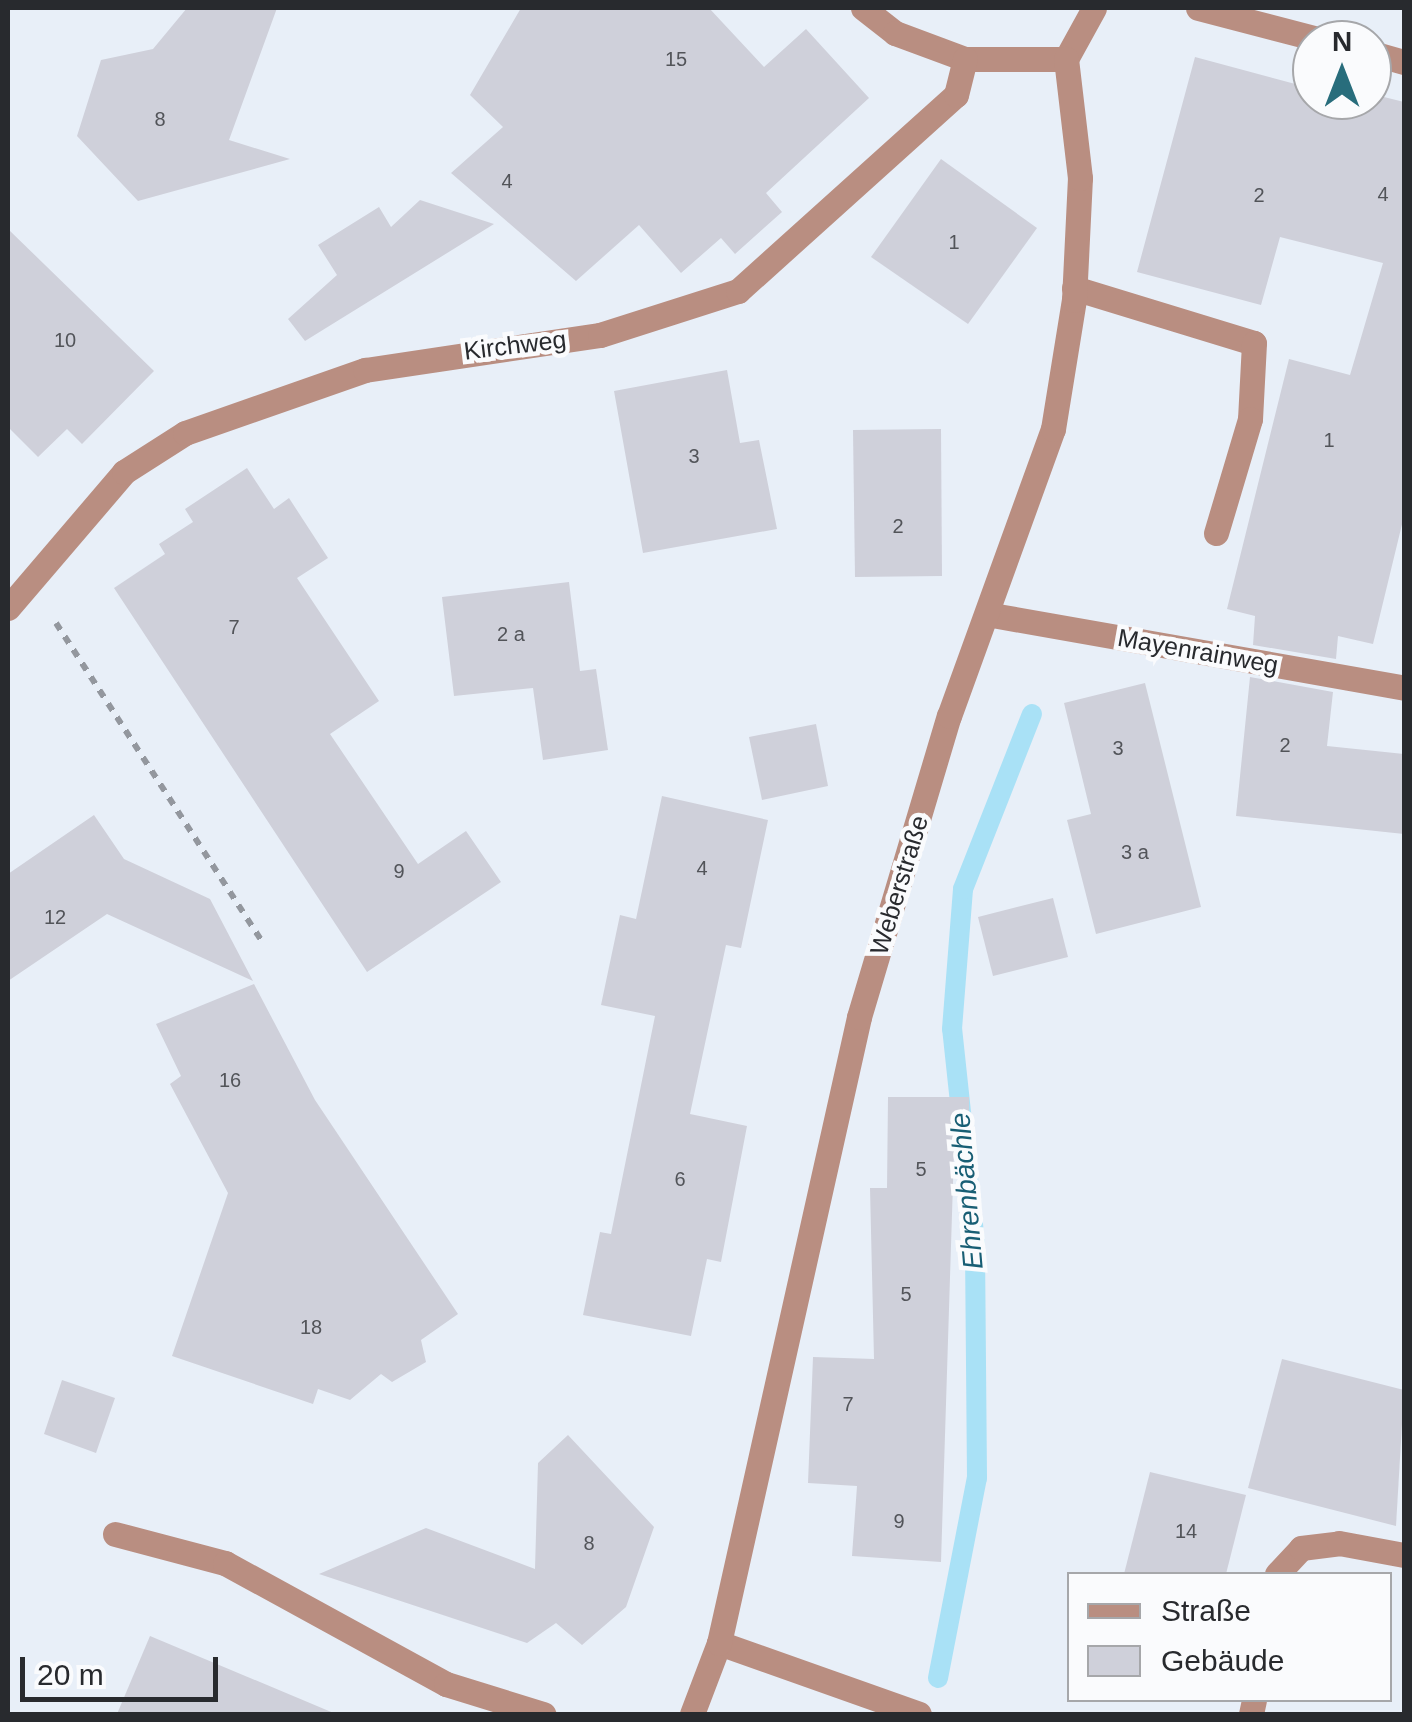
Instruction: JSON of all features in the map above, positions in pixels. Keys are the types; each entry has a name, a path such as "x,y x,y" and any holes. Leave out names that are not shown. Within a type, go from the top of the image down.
{"street":[{"path":"864,8 895,33 965,58 1066,58 1094,8"},
{"path":"1198,8 1292,32"},
{"name":"Kirchweg","path":"8,608 124,472 184,433 365,370 600,335 738,291 956,95 965,58"},
{"name":"Weberstraße","path":"692,1714 719,1644 859,1017 950,716 992,615 1053,429 1074,288 1080,178 1066,58"},
{"path":"1074,288 1254,343 1250,419 1216,533"},
{"name":"Mayenrainweg","path":"992,615 1404,688"},
{"path":"115,1534 225,1563 446,1684 543,1714"},
{"path":"1279,1572 1301,1548 1339,1543 1404,1555"},
{"path":"719,1644 918,1714"}],"path":[{"path":"32,584 263,943"}],"building":[{"path":"187,8 277,8 229,140 290,159 138,201 77,136 101,60 153,49"},
{"path":"521,8 709,8 764,67 806,29 869,98 766,193 782,212 735,254 721,238 681,273 639,225 576,281 451,173 503,127 470,95"},
{"path":"1195,57 1292,83 1292,120 1392,120 1392,99 1404,102 1404,516 1373,644 1338,636 1336,659 1253,645 1255,616 1227,609 1289,359 1350,375 1383,263 1280,237 1261,305 1137,272"},
{"path":"941,159 1037,228 968,324 871,257"},
{"path":"420,200 494,224 305,341 288,319 337,275 318,245 379,207 391,227"},
{"path":"8,229 154,371 82,444 67,429 38,457 8,427"},
{"path":"727,370 740,443 759,440 777,529 643,553 614,391"},
{"path":"941,429 942,576 855,577 853,430"},
{"path":"247,468 274,509 289,498 328,558 297,578 379,701 330,734 418,864 466,831 501,882 367,972 114,588 165,554 159,544 193,522 185,509"},
{"path":"569,582 580,671 596,669 608,750 543,760 533,688 454,696 442,597"},
{"path":"1250,677 1333,692 1327,746 1404,754 1404,834 1236,816"},
{"path":"1145,683 1201,907 1096,934 1067,820 1091,814 1064,703"},
{"path":"816,724 828,786 762,800 749,737"},
{"path":"662,796 768,820 741,948 726,945 690,1114 747,1126 721,1262 707,1259 691,1336 583,1315 600,1232 611,1234 655,1016 601,1005 620,915 636,919"},
{"path":"94,815 124,859 210,899 253,981 107,914 8,981 8,874"},
{"path":"1053,898 1068,957 993,976 978,917"},
{"path":"254,984 315,1100 458,1314 421,1340 426,1362 392,1382 381,1374 350,1400 318,1389 313,1404 172,1356 228,1193 170,1084 181,1076 156,1024"},
{"path":"888,1097 969,1097 969,1151 954,1151 941,1562 852,1556 857,1486 808,1483 813,1357 874,1359 870,1188 887,1188"},
{"path":"1282,1359 1404,1390 1396,1526 1248,1488"},
{"path":"62,1380 115,1398 96,1453 44,1434"},
{"path":"568,1435 654,1527 626,1607 582,1645 556,1623 527,1643 319,1574 426,1528 535,1569 538,1463"},
{"path":"1150,1472 1246,1495 1227,1572 1125,1572"},
{"path":"150,1636 336,1714 117,1714"}],"waterway":[{"name":"Ehrenbächle","path":"938,1678 977,1478 975,1243 952,1029 963,889 1032,714"}]}
